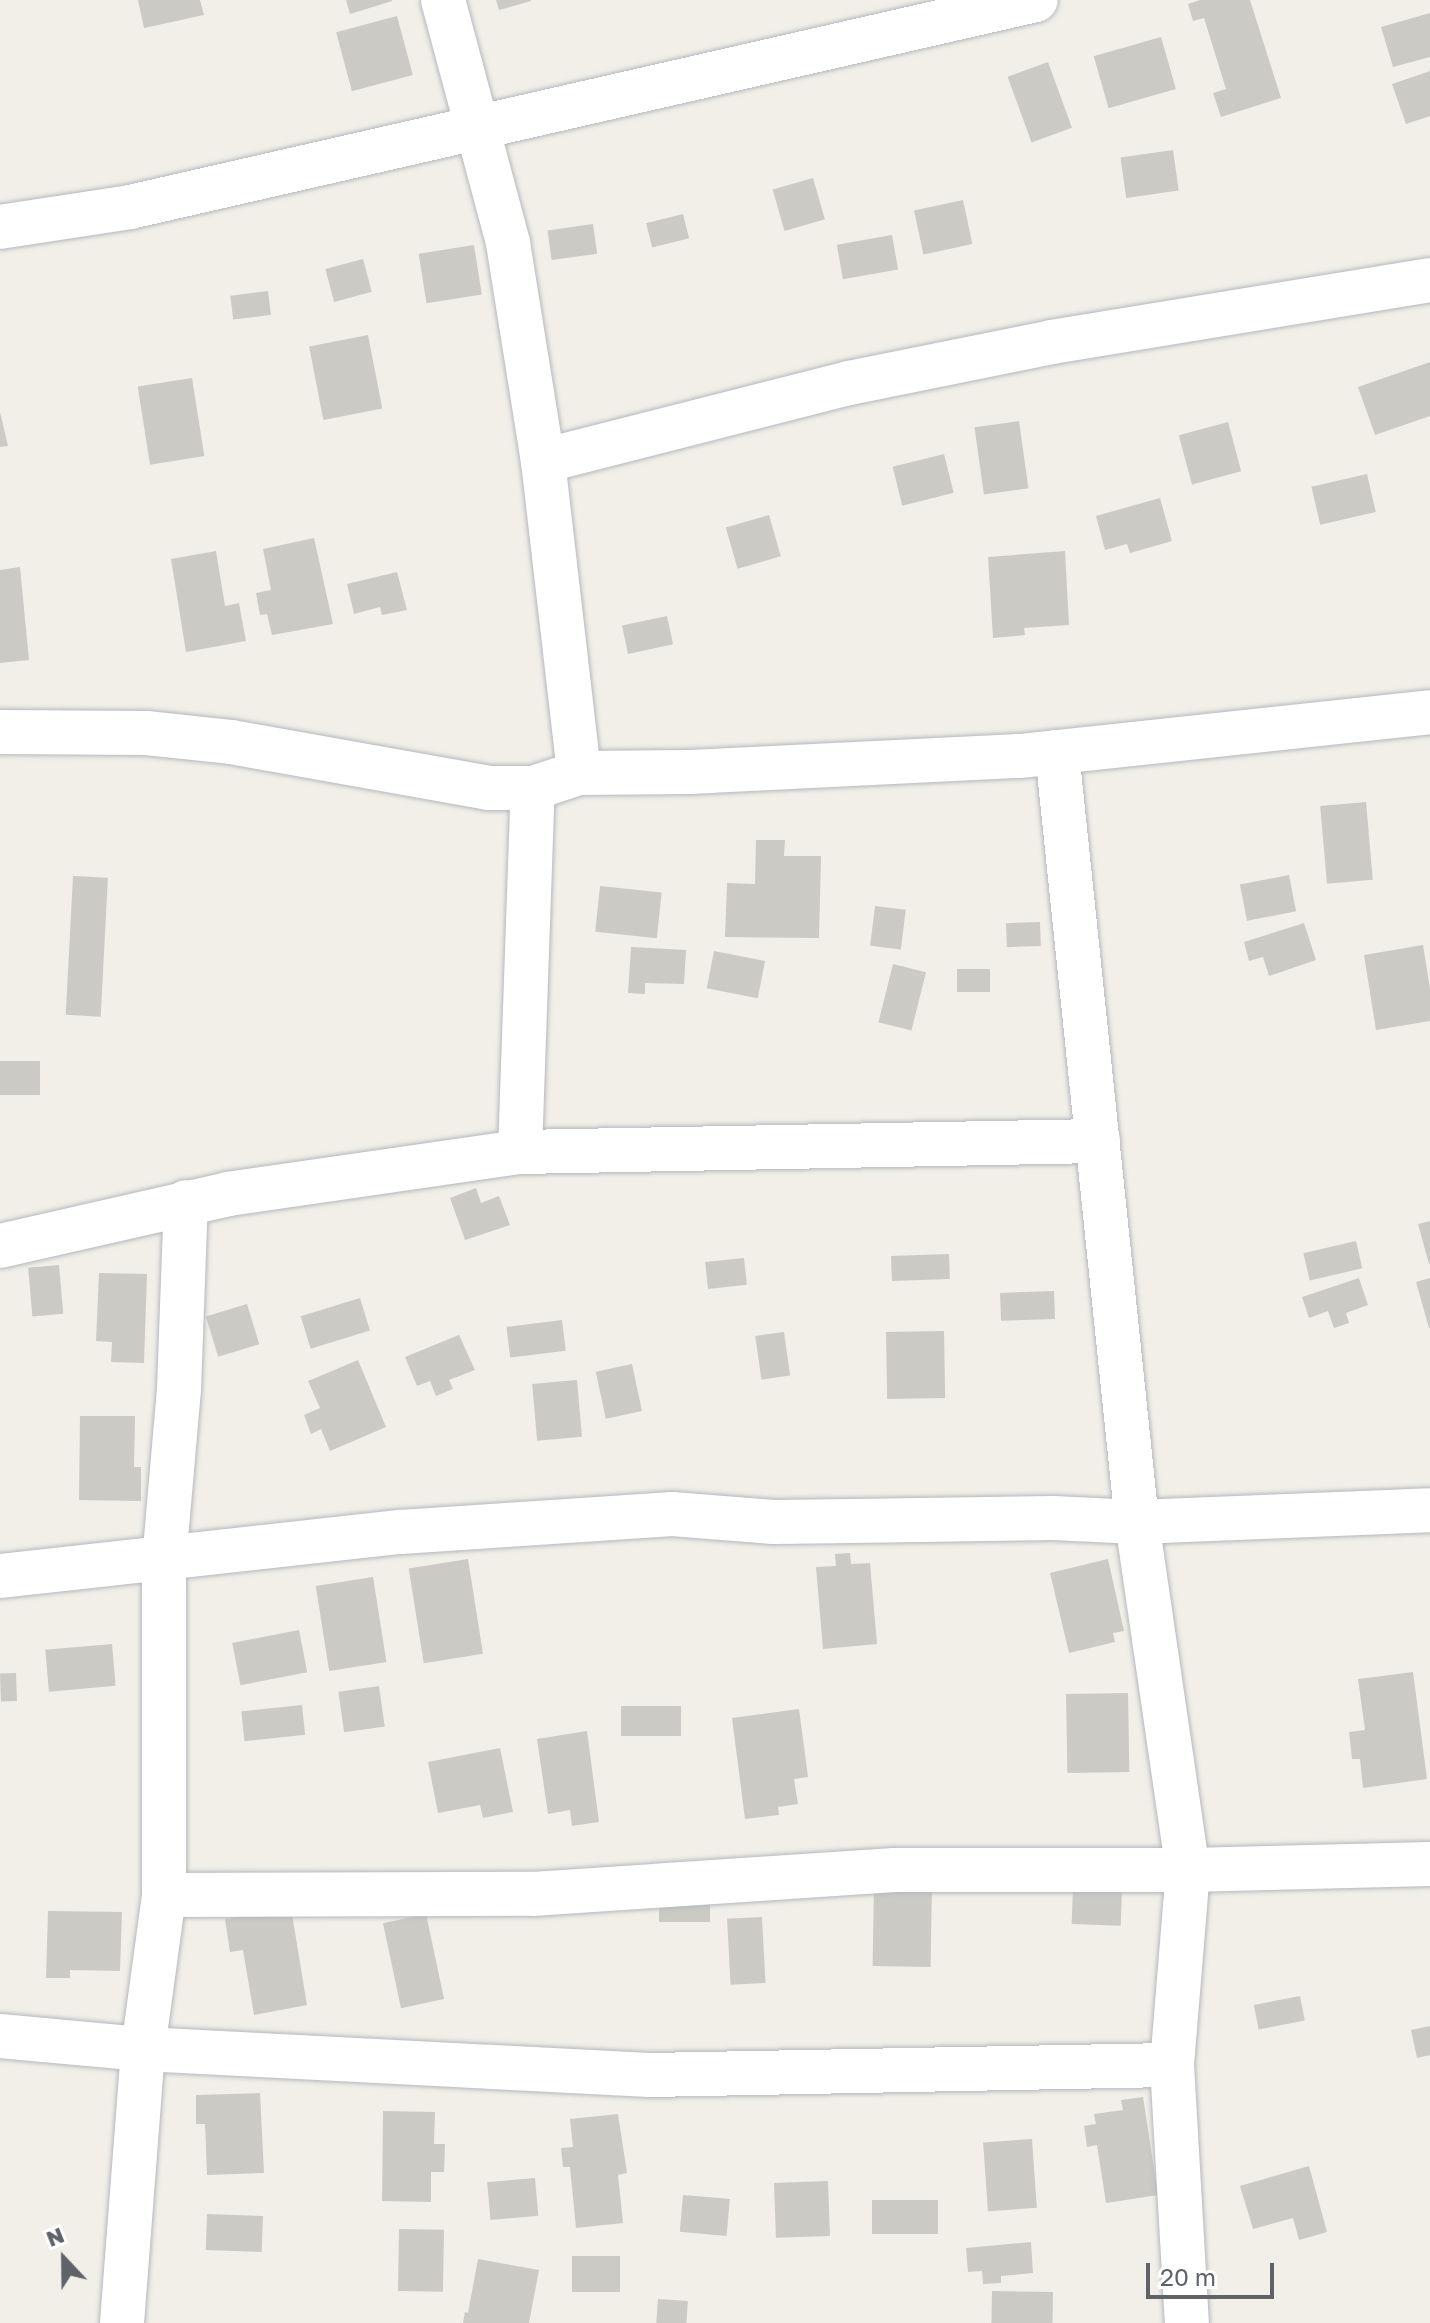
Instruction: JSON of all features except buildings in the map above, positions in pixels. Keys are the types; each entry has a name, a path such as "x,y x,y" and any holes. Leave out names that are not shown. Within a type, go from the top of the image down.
{"street":[{"path":"443,0 508,243 543,461 579,773"},
{"path":"0,227 130,207 1036,0"},
{"path":"543,461 849,383 1052,342 1430,280"},
{"path":"0,732 146,733 231,742 488,788 533,788 579,773 690,772 1057,752 1430,712"},
{"path":"1057,752 1137,1522 1188,1870 1172,2065 1187,2323"},
{"path":"520,1152 533,788"},
{"path":"0,1246 186,1202 520,1152 1098,1141"},
{"path":"122,2323 143,2049 164,1895 164,1561 179,1389 186,1202"},
{"path":"0,1576 164,1561 401,1532 672,1514 774,1522 1053,1518 1137,1522 1430,1510"},
{"path":"164,1895 533,1894 894,1870 1188,1870 1430,1864"},
{"path":"0,2036 143,2049 649,2075 1172,2065"}]}
